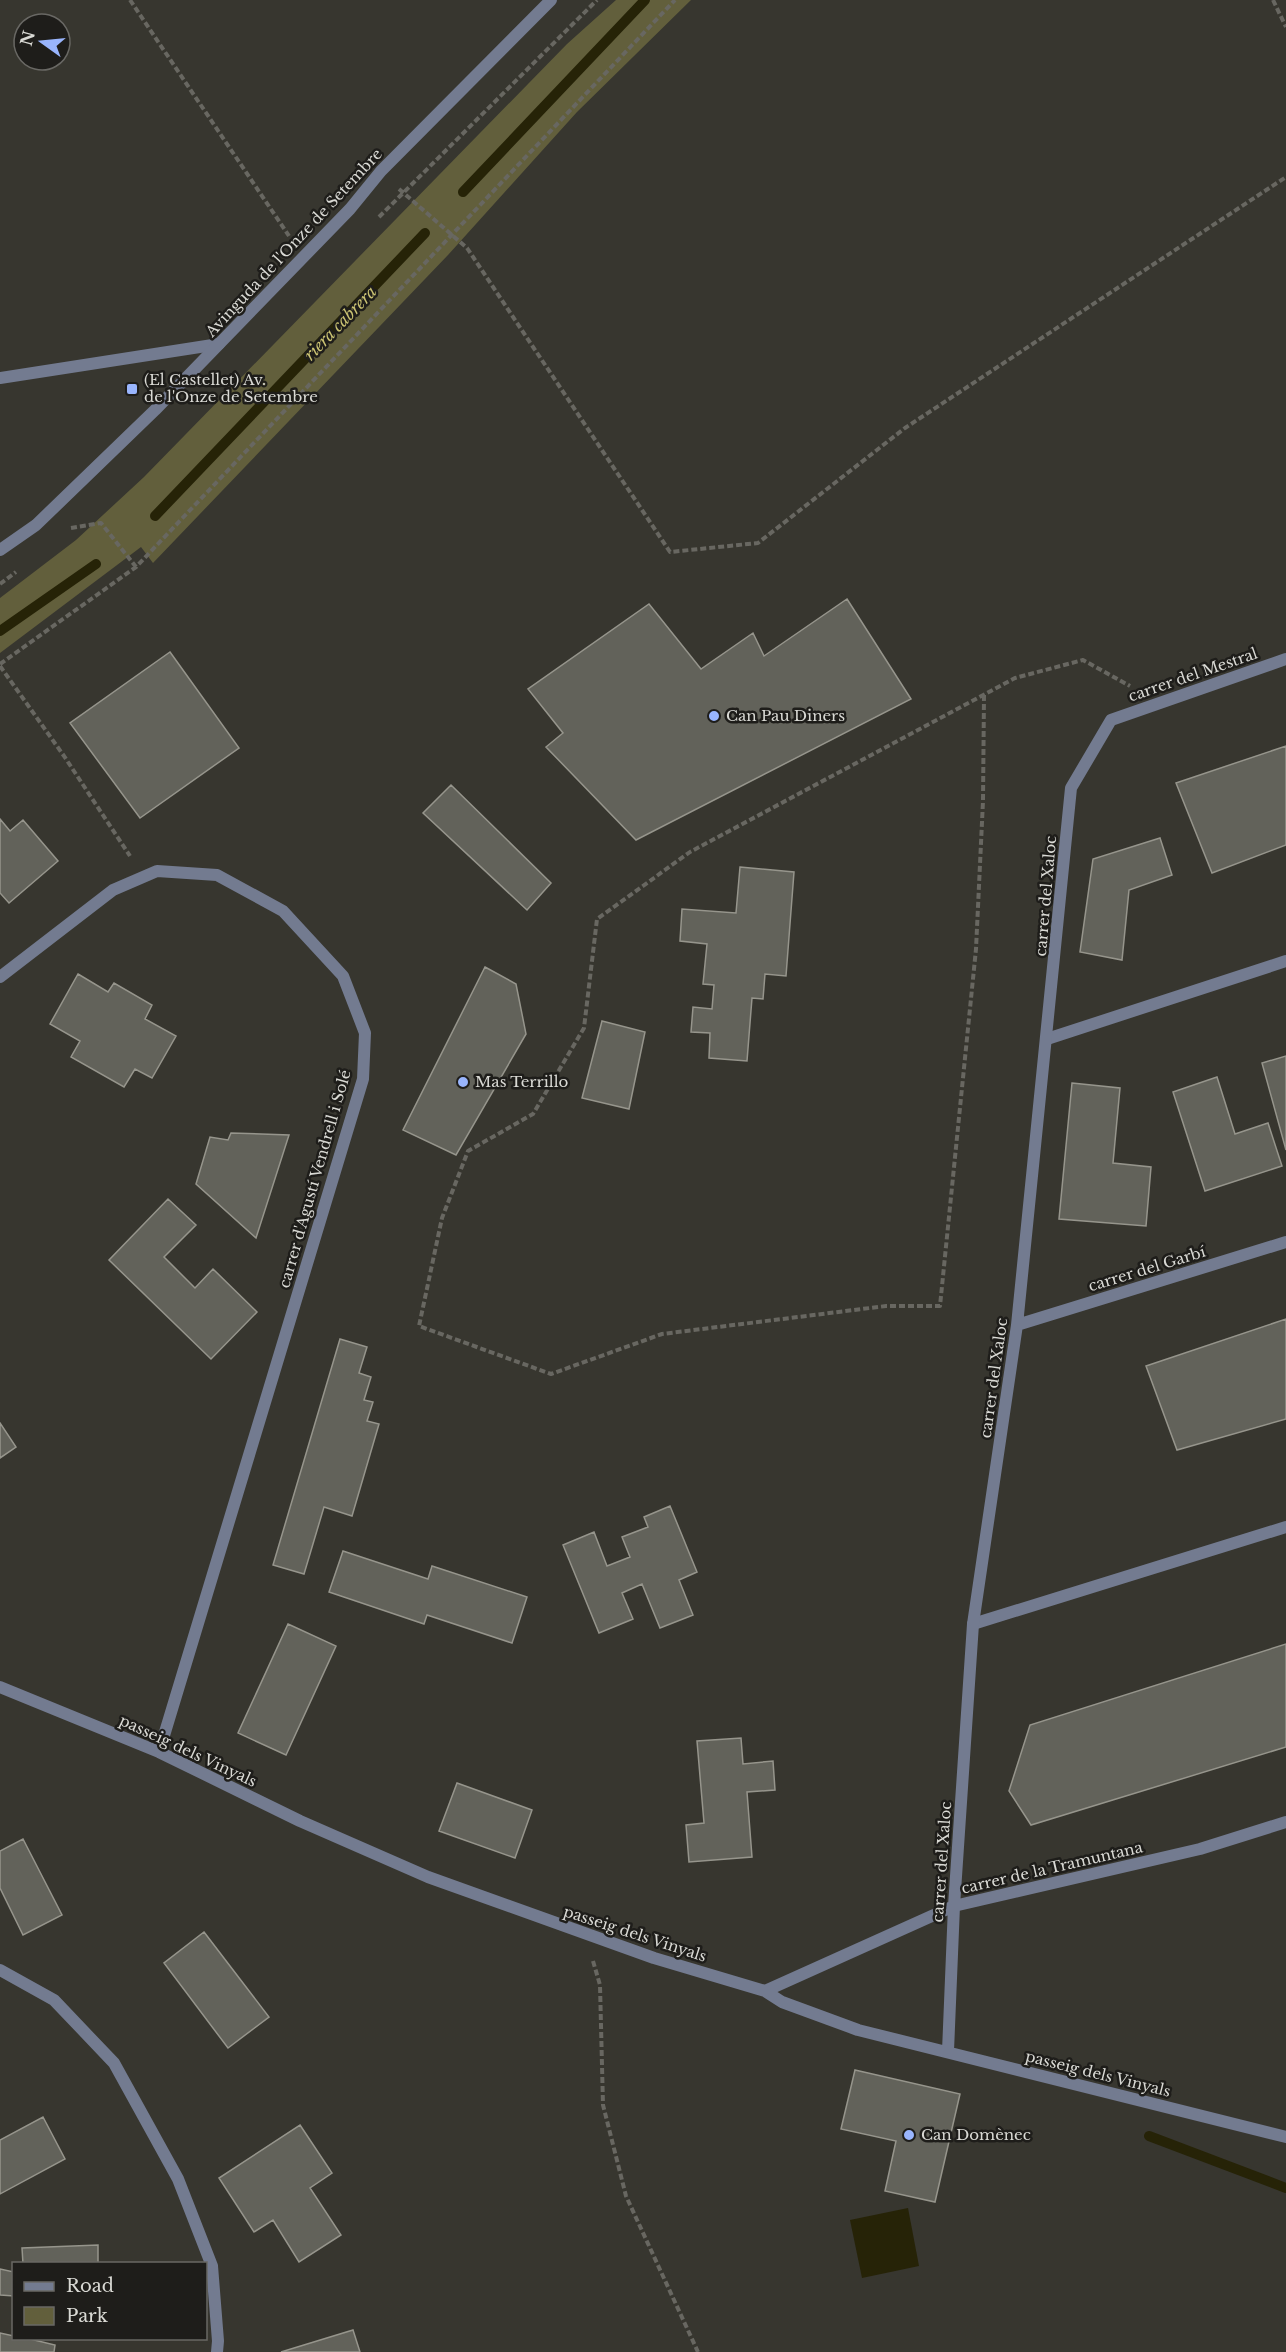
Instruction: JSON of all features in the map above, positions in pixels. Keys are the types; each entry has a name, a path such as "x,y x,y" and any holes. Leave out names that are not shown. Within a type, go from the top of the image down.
{"street":[{"name":"Avinguda de l'Onze de Setembre","path":"0,550 36,525 129,436 350,209 381,171 551,0"},
{"path":"0,378 219,344"},
{"name":"carrer del Mestral","path":"1111,720 1286,659"},
{"name":"carrer del Xaloc","path":"948,2051 954,1906 973,1624 1017,1325 1071,788 1111,720"},
{"name":"carrer d'Agustí Vendrell i Solé","path":"0,977 113,890 157,871 217,875 283,911 343,976 365,1033 363,1079 159,1752"},
{"path":"1047,1039 1286,961"},
{"name":"carrer del Garbí","path":"1017,1325 1286,1242"},
{"path":"973,1624 1286,1527"},
{"name":"passeig dels Vinyals","path":"0,1687 159,1752 300,1821 428,1877 654,1958 765,1991 782,2002 858,2030 1286,2137"},
{"name":"carrer de la Tramuntana","path":"765,1991 954,1906 1200,1849 1286,1822"},
{"path":"0,1970 54,2000 114,2063 178,2179 212,2266 217,2352"}],"path":[{"path":"130,0 303,257"},
{"path":"144,876 0,665 136,567 675,0"},
{"path":"1273,0 1286,27"},
{"path":"381,171 467,248 670,552 758,543 905,428 1286,177"},
{"path":"100,522 136,567"},
{"path":"984,694 983,801 976,949 940,1306 886,1306 663,1334 551,1374 419,1326 442,1218 468,1151 533,1114 584,1028 597,919 690,852 984,694 1015,678 1083,660 1160,703"},
{"path":"585,1934 600,1985 603,2105 626,2196 698,2352"}],"green space":[{"path":"616,0 691,0 577,112 448,255 153,563 141,547 0,653 0,598 76,540 144,477 567,44"}],"shaded area":[{"path":"908,2208 919,2266 862,2278 850,2220"}],"building":[{"name":"Can Pau Diners","path":"847,599 911,699 636,840 546,747 563,733 528,689 649,604 701,669 753,633 764,656"},
{"path":"170,652 239,748 140,818 70,723"},
{"path":"1286,746 1286,845 1212,873 1176,783"},
{"path":"451,785 551,883 527,910 423,813"},
{"path":"0,819 10,831 23,820 58,861 9,903 0,893"},
{"path":"1160,838 1172,875 1129,890 1122,960 1080,952 1093,859"},
{"path":"740,867 794,872 786,976 765,974 763,999 752,998 747,1061 709,1058 710,1033 691,1032 693,1007 712,1009 714,985 703,984 707,944 680,941 682,909 736,913"},
{"name":"Mas Terrillo","path":"485,967 516,984 526,1034 456,1155 403,1130"},
{"path":"78,974 108,992 114,983 152,1005 145,1019 176,1036 152,1078 135,1069 124,1087 71,1057 80,1041 50,1024"},
{"path":"602,1021 645,1032 629,1109 582,1098"},
{"path":"1286,1056 1286,1150 1262,1063"},
{"path":"1217,1077 1235,1134 1268,1123 1282,1166 1205,1191 1173,1092"},
{"path":"1072,1083 1120,1088 1113,1163 1151,1167 1146,1226 1059,1219"},
{"path":"231,1133 289,1135 256,1238 196,1184 210,1137 228,1140"},
{"path":"168,1199 196,1225 164,1257 195,1288 213,1269 257,1312 211,1359 109,1260"},
{"path":"1286,1319 1286,1419 1177,1450 1146,1366"},
{"path":"340,1339 367,1347 359,1373 371,1377 364,1400 373,1402 367,1421 379,1424 352,1516 324,1507 304,1574 273,1565"},
{"path":"0,1423 16,1447 0,1458"},
{"path":"670,1506 697,1572 679,1580 693,1615 660,1628 642,1584 622,1593 633,1619 599,1633 563,1545 594,1532 607,1566 630,1557 622,1537 648,1527 644,1517"},
{"path":"343,1551 428,1579 432,1566 527,1597 512,1643 427,1615 424,1624 329,1592"},
{"path":"288,1624 336,1646 286,1755 238,1733"},
{"path":"1286,1644 1286,1747 1031,1825 1009,1791 1030,1725"},
{"path":"741,1738 743,1764 773,1761 775,1790 747,1792 752,1857 689,1862 686,1825 704,1823 697,1741"},
{"path":"457,1783 532,1810 515,1858 439,1831"},
{"path":"23,1839 62,1915 23,1935 0,1888 0,1851"},
{"path":"204,1932 269,2017 228,2048 164,1963"},
{"name":"Can Domènec","path":"855,2070 960,2094 935,2202 885,2191 896,2141 841,2129"},
{"path":"43,2117 65,2159 0,2194 0,2140"},
{"path":"300,2125 332,2173 310,2188 341,2235 299,2262 273,2220 254,2232 219,2178"},
{"path":"98,2245 98,2262 23,2262 22,2248"},
{"path":"0,2269 12,2272 12,2296 0,2295"},
{"path":"353,2330 360,2352 281,2352"},
{"path":"0,2333 12,2336 12,2340 34,2340 55,2345 54,2352 0,2352"}],"waterway":[{"name":"riera cabrera","path":"463,192 645,0"},
{"name":"riera cabrera","path":"155,516 425,233"},
{"name":"riera cabrera","path":"0,631 96,564"},
{"path":"1149,2136 1286,2188"}],"place":[{"name":"(El Castellet) Av. de l'Onze de Setembre","path":"132,389"},
{"name":"Can Pau Diners","path":"714,716"},
{"name":"Mas Terrillo","path":"463,1082"},
{"name":"Can Domènec","path":"909,2135"}]}
